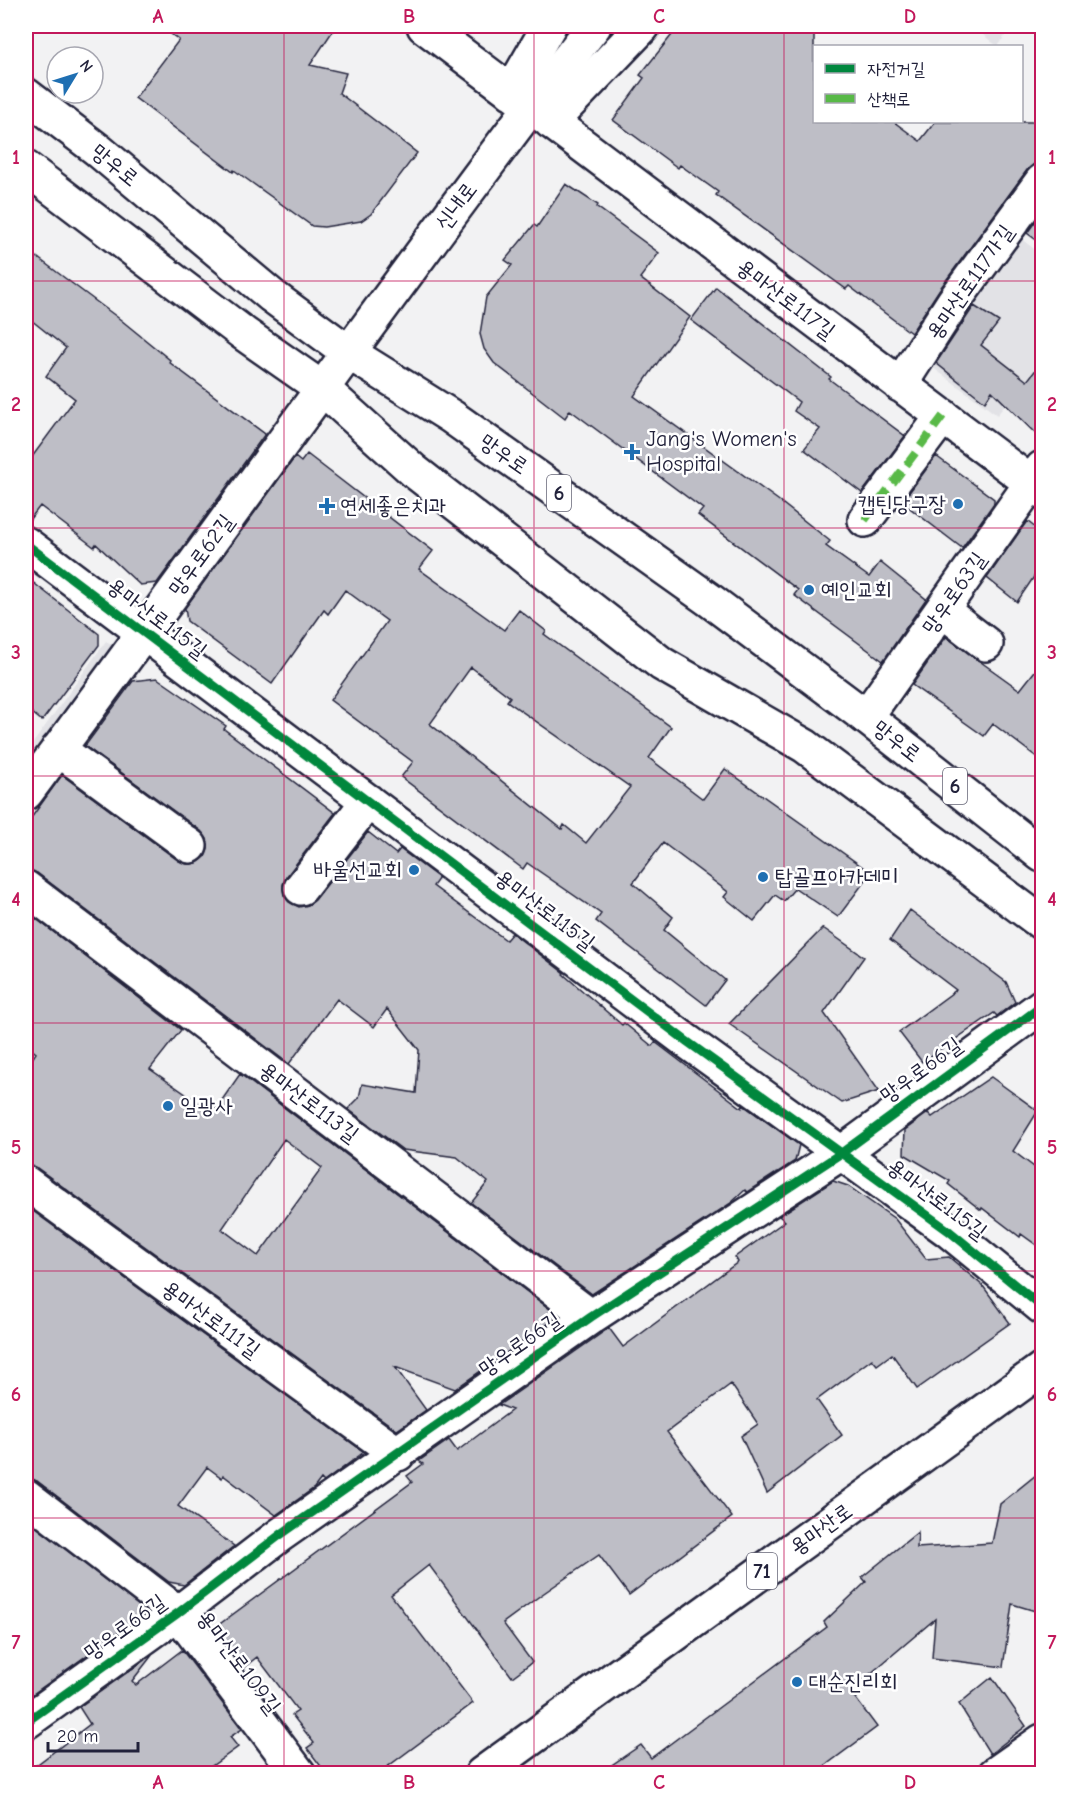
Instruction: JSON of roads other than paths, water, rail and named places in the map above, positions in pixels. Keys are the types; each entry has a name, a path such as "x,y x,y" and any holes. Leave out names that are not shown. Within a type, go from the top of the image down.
{"street":[{"name":"용마산로117길","path":"424,26 943,416 1039,481"},
{"path":"531,107 549,26"},
{"name":"신내로","path":"323,389 348,352 594,26"},
{"path":"531,107 643,26"},
{"name":"망우로","path":"26,95 98,150 272,296 348,352 461,424 711,601 866,717 1042,855"},
{"path":"26,168 243,333 323,389 414,471 662,664 805,746 1042,923"},
{"name":"용마산로117가길","path":"900,384 954,301 1042,181"},
{"name":"망우로62길","path":"26,789 145,633 323,389"},
{"path":"865,520 943,416"},
{"name":"망우로63길","path":"866,717 942,610 1039,481"},
{"name":"용마산로115길","path":"26,544 685,1040 843,1152 949,1231 1042,1307"},
{"path":"942,610 986,644"},
{"path":"58,749 190,846"},
{"path":"301,888 368,801"},
{"name":"용마산로113길","path":"26,888 591,1317"},
{"name":"망우로66길","path":"26,1722 178,1613 280,1535 591,1317 843,1152 1042,1006"},
{"name":"용마산로111길","path":"26,1184 398,1454"},
{"name":"용마산로","path":"482,1773 1042,1369"},
{"name":"용마산로109길","path":"26,1496 178,1613 299,1773"},
{"path":"995,1773 1042,1741"}],"place":[{"name":"Jang's Women's Hospital","path":"632,452"},
{"name":"캡틴당구장","path":"958,504"},
{"name":"연세좋은치과","path":"327,506"},
{"name":"예인교회","path":"809,590"},
{"name":"바울선교회","path":"414,870"},
{"name":"탑골프아카데미","path":"763,877"},
{"name":"일광사","path":"168,1106"},
{"name":"대순진리회","path":"797,1682"}]}
